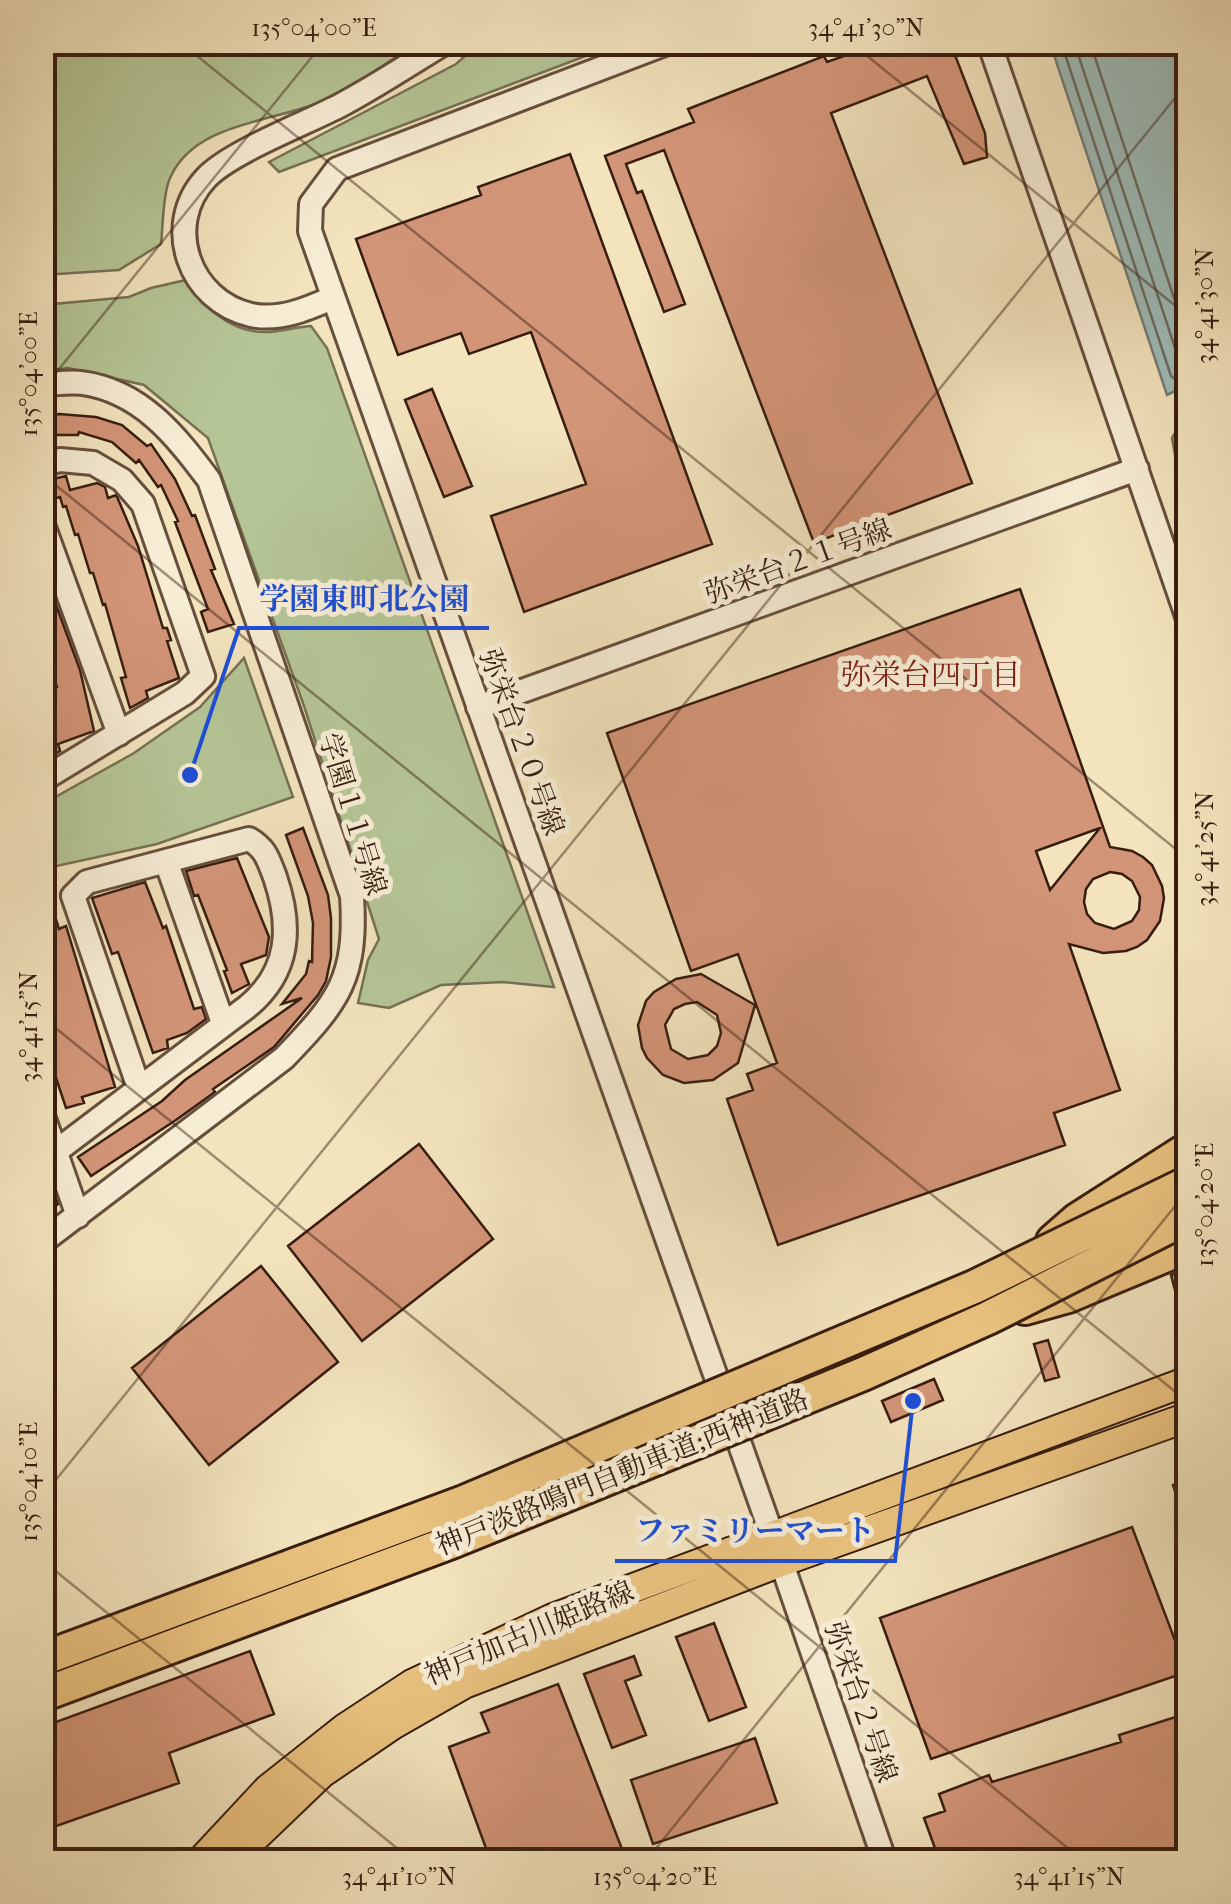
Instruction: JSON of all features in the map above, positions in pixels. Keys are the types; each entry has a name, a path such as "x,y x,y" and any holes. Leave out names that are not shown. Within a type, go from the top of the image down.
{"highway":[{"path":"1031,1261 1077,1220 1188,1149"},
{"name":"神戸淡路鳴門自動車道;西神道路","path":"42,1659 464,1502 1031,1261 1188,1183"},
{"name":"神戸淡路鳴門自動車道;西神道路","path":"42,1695 454,1540 863,1374 988,1318 1188,1218"},
{"path":"988,1318 1068,1296 1188,1246"}],"main road":[{"name":"神戸加古川姫路線","path":"230,1862 322,1773 394,1724 464,1684 777,1549 1188,1381"},
{"name":"神戸加古川姫路線","path":"200,1862 268,1789 345,1728 412,1684 553,1618 1188,1417"}],"street":[{"path":"332,298 284,316 253,316 226,306 205,287 188,262 183,225 189,200 220,166 343,104 446,42"},
{"name":"弥栄台２０号線","path":"670,42 337,169 311,204 310,231 777,1549"},
{"path":"989,42 1188,618"},
{"name":"学園１１号線","path":"42,384 82,383 132,400 169,427 209,480 352,896 355,939 342,988 314,1027 284,1058 42,1242"},
{"path":"42,464 60,460 92,463 122,480 143,504 203,676 184,693 42,780"},
{"name":"弥栄台２１号線","path":"478,708 1137,468"},
{"path":"42,522 119,734"},
{"path":"49,1157 140,1088 224,1024 266,991 286,938 285,906 264,848 250,839 86,882 73,896 140,1088"},
{"path":"166,861 224,1024"},
{"path":"42,1113 49,1157 78,1216"},
{"name":"弥栄台２号線","path":"777,1549 885,1862"}],"green space":[{"path":"43,42 418,43 326,100 240,126 199,144 183,158 168,182 161,244 119,270 43,275"},
{"path":"480,43 620,43 279,172 269,162 456,64"},
{"path":"186,280 209,308 228,322 263,332 311,326 327,348 554,987 503,982 441,985 389,1008 358,1003 368,960 379,939 304,706 208,438 144,385 68,368 43,371 43,305 129,297"},
{"path":"1188,411 1188,528 1172,438"},
{"path":"244,658 293,797 157,844 43,869 43,804 134,753 200,707"}],"water":[{"path":"1050,43 1188,43 1188,385 1167,395"}],"building":[{"path":"884,42 950,42 985,133 987,157 964,164 927,76 831,113 972,483 814,543 664,150 626,164 637,193 642,191 685,304 664,312 605,156 694,122 688,109 824,56 827,62"},
{"path":"570,154 712,544 524,612 491,516 586,484 531,332 469,354 461,333 398,355 356,239 481,195 478,187"},
{"path":"432,389 472,486 444,497 405,400"},
{"path":"42,416 96,417 122,425 147,446 151,444 175,479 192,516 195,515 215,569 211,570 234,624 208,632 201,612 208,609 175,522 178,521 161,485 158,487 139,460 136,463 112,442 79,432 42,435"},
{"path":"66,476 70,490 97,483 105,487 108,498 116,495 138,546 163,628 167,628 171,640 167,641 179,678 146,691 148,698 130,708 121,678 126,677 105,604 78,534 75,535 60,497 49,500 44,481"},
{"path":"42,567 80,670 94,731 58,744 60,751 42,761 42,691 57,687 48,657 55,655 42,615"},
{"path":"1020,589 1110,847 1143,857 1152,865 1162,886 1160,921 1137,947 1103,953 1069,944 1120,1090 1054,1113 1065,1145 778,1245 727,1099 753,1090 747,1074 777,1063 738,954 691,971 607,733","holes":["1100,828 1050,890 1036,851","1110,872 1132,881 1140,897 1139,910 1132,921 1114,929 1095,923 1084,902 1093,879"]},
{"path":"303,828 328,895 331,918 331,957 326,981 318,995 274,1047 176,1120 91,1176 78,1157 302,998 282,1004 306,974 309,961 312,962 313,923 308,896 286,835"},
{"path":"237,858 269,937 266,955 241,964 249,984 232,993 224,971 227,970 186,871"},
{"path":"145,882 163,928 166,926 194,1009 202,1007 206,1019 187,1033 167,1040 168,1048 153,1053 118,952 112,954 92,898"},
{"path":"46,886 59,929 66,926 115,1087 82,1097 84,1103 66,1108 42,1036 42,977 54,973 42,934 42,887"},
{"path":"701,974 755,1005 738,1063 713,1080 684,1083 663,1075 642,1048 638,1025 646,1001 676,979","holes":["697,1002 717,1015 721,1033 717,1046 708,1055 688,1059 671,1049 665,1025 674,1009"]},
{"path":"419,1144 493,1239 362,1341 288,1246"},
{"path":"42,1177 58,1204 42,1216"},
{"path":"261,1266 338,1362 209,1465 132,1368"},
{"path":"1188,1269 1188,1290 1176,1294 1171,1275"},
{"path":"1048,1340 1059,1377 1045,1381 1034,1344"},
{"path":"934,1379 943,1400 891,1422 882,1401"},
{"path":"1188,1480 1188,1523 1186,1524 1173,1485"},
{"path":"1132,1527 1187,1672 931,1759 880,1618"},
{"path":"714,1623 746,1707 709,1721 676,1637"},
{"path":"250,1651 274,1714 169,1753 179,1783 42,1831 42,1727"},
{"path":"634,1656 641,1675 625,1681 646,1735 612,1748 584,1674"},
{"path":"558,1684 627,1862 491,1862 449,1747 489,1732 481,1713"},
{"path":"1188,1713 1188,1854 1170,1862 940,1862 924,1818 945,1811 939,1794 989,1775 992,1782 1121,1742 1119,1735"},
{"path":"755,1738 777,1803 653,1844 631,1780"}],"place":[{"name":"学園東町北公園","path":"190,775"},
{"name":"ファミリーマート","path":"913,1401"}],"district":[{"name":"弥栄台四丁目","path":"931,675"}]}
